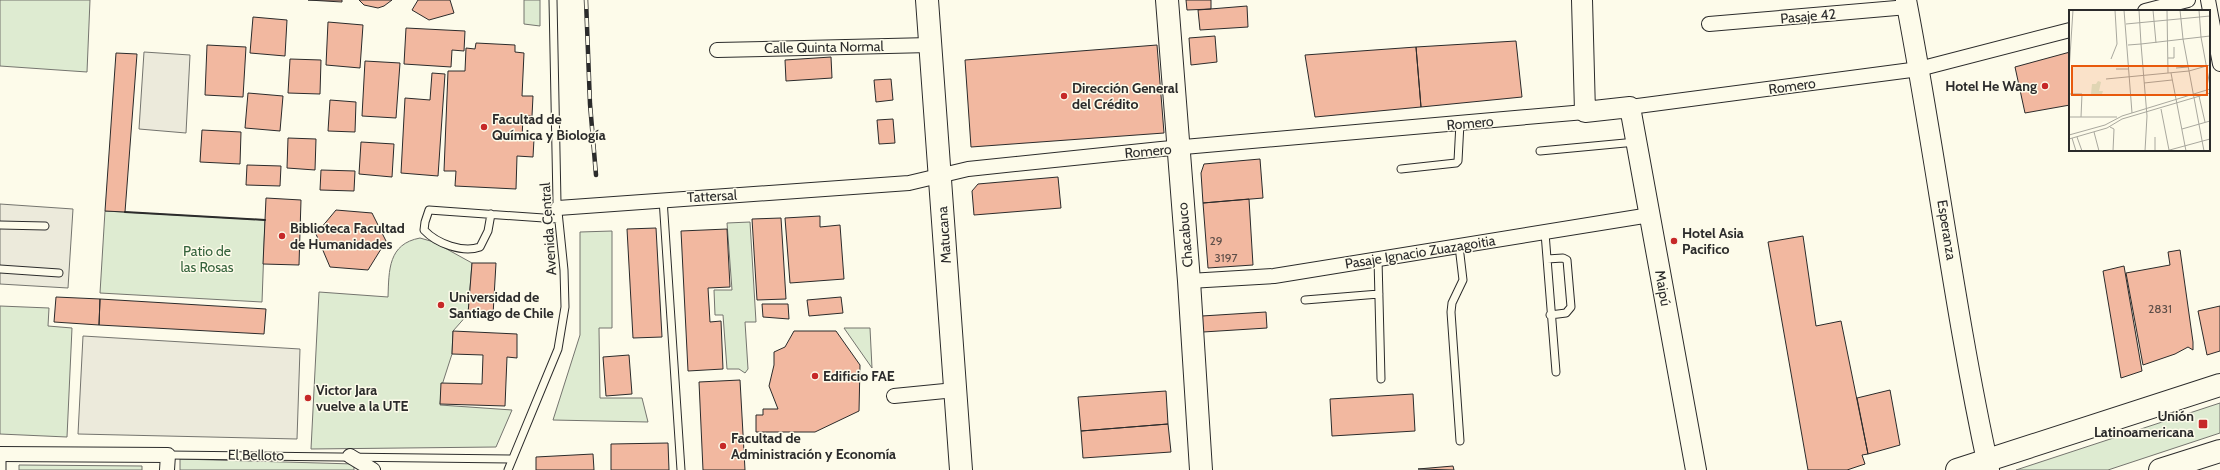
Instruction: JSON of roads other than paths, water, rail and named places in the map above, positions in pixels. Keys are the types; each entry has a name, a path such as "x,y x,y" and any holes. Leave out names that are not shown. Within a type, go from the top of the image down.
{"main road":[{"name":"Matucana","path":"927,0 961,470"},
{"name":"Chacabuco","path":"1167,0 1189,281 1201,470"},
{"path":"1957,470 1988,465 2220,385"},
{"path":"2160,470 2220,451"}],"street":[{"path":"1582,0 1585,112"},
{"path":"2149,10 2188,0"},
{"path":"2208,0 2210,10"},
{"name":"Pasaje 42","path":"1709,24 1907,4"},
{"name":"Esperanza","path":"1907,4 1977,414 1988,465"},
{"path":"2210,11 2220,64"},
{"name":"Romero","path":"867,187 909,183 968,169 1178,148 1460,124 1630,107 1919,69 2069,30"},
{"name":"Calle Quinta Normal","path":"717,50 930,45"},
{"name":"Maipú","path":"1630,107 1696,470"},
{"name":"Tattersal","path":"558,213 663,199 867,187"},
{"name":"Pasaje Ignacio Zuazagoitia","path":"1189,281 1274,276 1650,215"},
{"path":"894,396 956,390"},
{"name":"El Belloto","path":"1,454 168,455"},
{"path":"167,470 168,455"},
{"path":"350,456 373,470"}],"lane":[{"name":"Avenida Central","path":"508,470 520,445 558,349 562,333 565,294 558,213 553,0"},
{"path":"1401,169 1456,163 1458,161 1460,124"},
{"path":"1540,151 1636,142"},
{"path":"663,199 681,470"},
{"path":"491,214 485,239 480,248 473,250 466,250 449,245 428,234 424,230 425,222 430,210 491,214 558,213"},
{"path":"0,225 45,226"},
{"path":"1545,232 1550,315 1556,372"},
{"path":"1459,246 1463,280 1452,303 1452,312 1460,441"},
{"path":"1546,259 1563,258 1567,260 1570,308 1566,313 1550,315"},
{"path":"1378,259 1381,379"},
{"path":"0,269 59,273"},
{"path":"1305,300 1379,294"},
{"path":"1,454 2,470"},
{"name":"El Belloto","path":"168,455 512,459"}],"railway":[{"path":"586,0 590,104 596,175"}],"place":[{"name":"Hotel He Wang","path":"2045,86"},
{"name":"Dirección General del Crédito","path":"1064,96"},
{"name":"Facultad de Química y Biología","path":"484,127"},
{"name":"Biblioteca Facultad de Humanidades","path":"282,236"},
{"name":"Hotel Asia Pacifico","path":"1674,241"},
{"name":"Universidad de Santiago de Chile","path":"441,305"},
{"name":"Edificio FAE","path":"815,376"},
{"name":"Victor Jara vuelve a la UTE","path":"308,398"},
{"name":"Unión Latinoamericana","path":"2203,424"},
{"name":"Facultad de Administración y Economía","path":"723,446"}],"park label":[{"name":"Patio de las Rosas","path":"207,260"}]}
